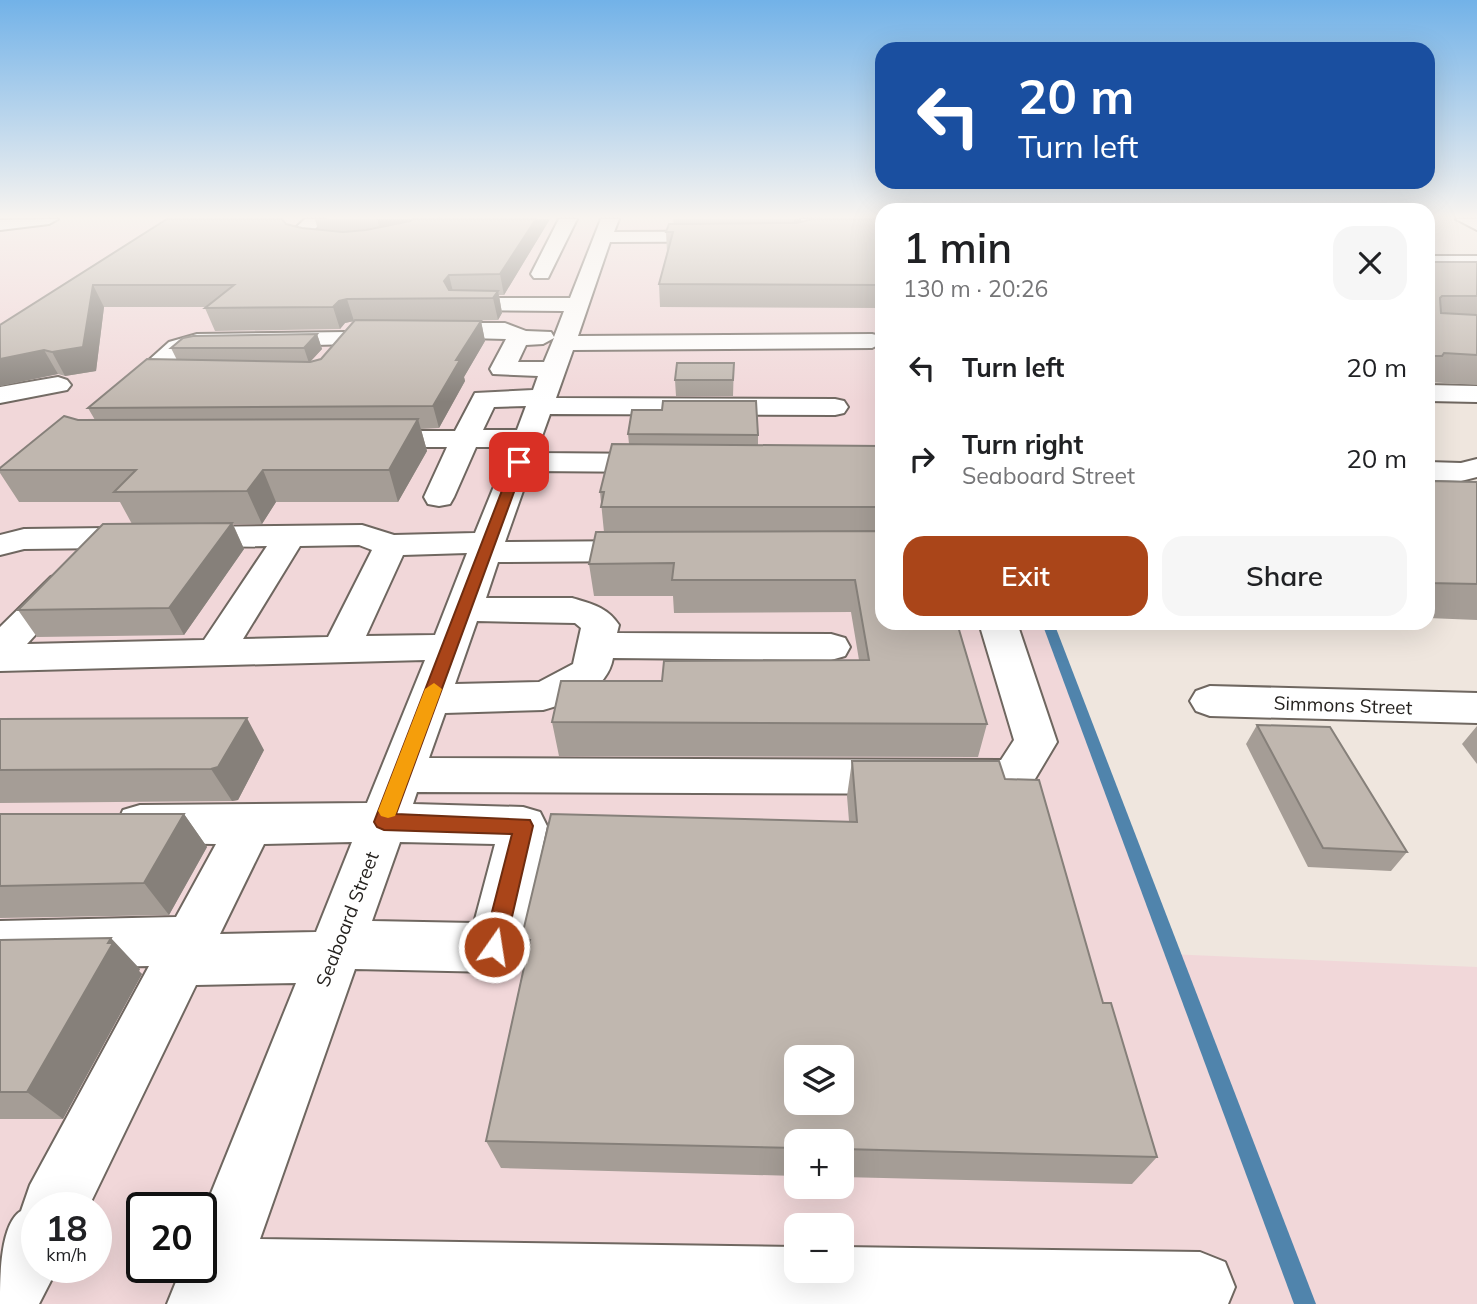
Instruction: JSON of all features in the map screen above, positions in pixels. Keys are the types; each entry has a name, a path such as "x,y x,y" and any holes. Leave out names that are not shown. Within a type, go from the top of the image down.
{"street":[{"name":"Seaboard Street","path":"208,1289 549,382 580,280"},
{"path":"443,304 549,382 687,463"},
{"path":"409,331 505,330 521,337 549,382"},
{"path":"214,373 163,373 152,368 177,347 197,341 357,331 324,365"},
{"path":"521,337 502,369 549,382 835,408"},
{"path":"439,497 484,399 549,382 872,341"},
{"path":"341,440 465,439 549,382"},
{"path":"0,395 58,385"},
{"path":"1435,393 1477,394"},
{"path":"1435,471 1461,472 1477,468"},
{"path":"0,545 24,539 362,535 391,545 677,551"},
{"path":"215,652 290,536"},
{"path":"0,650 108,538"},
{"path":"341,649 391,545"},
{"path":"0,658 341,649 572,610 588,615 600,625 591,671 570,685 544,696 430,699"},
{"path":"97,824 250,825 392,799 1013,778 1036,742 1000,630"},
{"path":"596,645 831,647"},
{"name":"Simmons Street","path":"1210,701 1477,708"},
{"path":"0,945 185,951 494,947 523,826 392,799"},
{"path":"60,1192 250,825"},
{"path":"2,1304 21,1268"},
{"path":"208,1289 1200,1287"}],"shaded area":[{"path":"0,280 875,280 875,630 1049,630 1168,954 1477,967 1477,1304 0,1304"}],"building":[{"path":"71,280 445,280 449,290 498,291 493,298 347,299 339,301 333,307 205,308 234,285 93,285 83,347 52,352 44,350 0,359 0,325"},
{"path":"660,280 875,280 875,285 659,284"},
{"path":"1435,280 1477,280 1477,296 1440,298 1441,313 1477,315 1477,355 1444,353 1442,356 1435,356"},
{"path":"355,320 481,321 456,360 460,360 433,406 88,408 147,359 310,362 321,359"},
{"path":"317,334 304,348 171,348 183,338 193,336"},
{"path":"677,363 734,363 733,380 675,380"},
{"path":"663,401 756,401 758,435 628,434 632,410 662,410"},
{"path":"64,416 78,420 418,419 389,470 263,470 247,491 114,492 136,470 0,470"},
{"path":"612,444 875,446 875,507 601,507 604,492 600,492"},
{"path":"1435,481 1477,482 1477,584 1435,583"},
{"path":"232,523 169,608 18,610 103,524"},
{"path":"875,531 875,630 959,630 987,724 552,722 561,681 662,681 664,661 869,660 855,580 672,580 674,563 589,564 596,532"},
{"path":"247,718 218,767 211,769 0,770 0,719"},
{"path":"1257,725 1330,727 1407,852 1323,848"},
{"path":"852,761 999,761 1005,779 1039,780 1103,1003 1111,1003 1157,1157 854,1149 854,1129 784,1129 784,1148 486,1141 530,940 521,940 551,814 857,822"},
{"path":"0,814 184,814 144,883 0,886"},
{"path":"111,938 108,943 113,943 27,1092 0,1092 0,940"}],"waterway":[{"path":"1051,630 1305,1304"}],"slow traffic":[{"path":"388,811 434,689"}],"route":[{"path":"494,947 523,826 384,822 519,462"}]}
